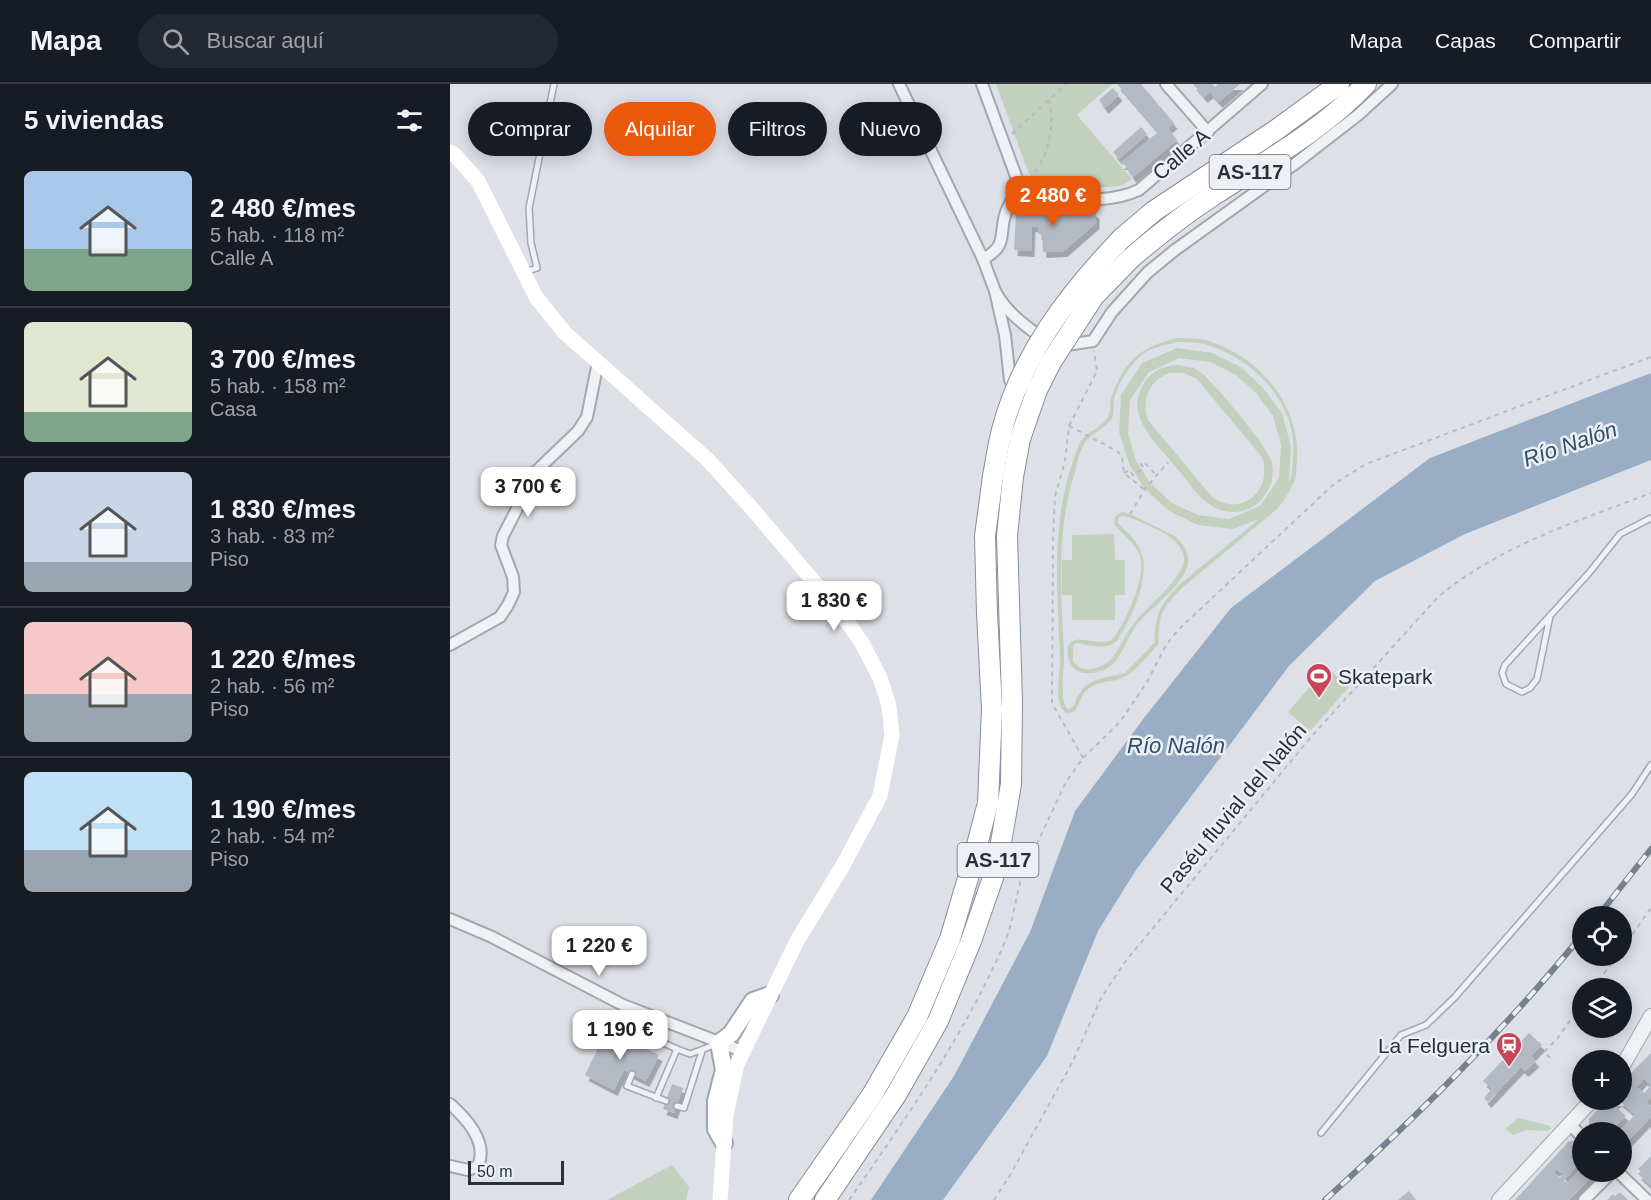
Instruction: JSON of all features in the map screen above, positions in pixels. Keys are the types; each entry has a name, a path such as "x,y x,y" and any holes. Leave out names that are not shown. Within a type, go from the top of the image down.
{"highway":[{"name":"AS-117","path":"799,1200 872,1095 917,1017 950,939 971,868 988,802 992,709 986,536 993,476 1002,429 1021,377 1053,319 1084,278 1121,239 1154,211 1276,130 1339,84"},
{"name":"AS-117","path":"825,1200 896,1095 938,1021 971,941 997,866 1011,784 1012,702 1007,536 1013,477 1020,439 1037,390 1051,362 1094,296 1131,258 1166,228 1287,148 1350,101 1366,84"}],"main road":[{"path":"450,152 478,182 536,297 564,332 708,460 835,606 861,643 880,678 889,706 892,735 880,796 842,867 796,941 737,1065 726,1115 720,1200"},
{"path":"724,1143 716,1129 716,1101 724,1070 719,1043 731,1034 753,1001 770,995"}],"street":[{"path":"899,84 983,259 995,291 1005,335 1010,380"},
{"path":"982,84 1021,187 1006,211 1002,241 998,250 983,259"},
{"path":"1166,84 1208,132"},
{"name":"Calle A","path":"1021,187 1028,195 1039,198 1124,197 1139,190 1262,84"},
{"path":"995,291 1012,315 1054,347 1093,341 1112,312 1148,272 1296,163 1358,115 1392,84"},
{"path":"450,645 500,617 508,605 514,592 513,577 501,544 503,536 525,493 528,479 578,431 587,417 598,362"},
{"path":"450,919 492,937 623,1005 742,1052"},
{"path":"1632,1050 1651,1016"},
{"path":"450,1104 472,1130 480,1143 483,1156 478,1166 468,1170 450,1166"},
{"path":"1499,1200 1583,1110"},
{"path":"1584,1200 1602,1182"},
{"path":"1628,1182 1647,1200"}],"lane":[{"path":"524,272 537,267 531,243 529,208 554,84"},
{"path":"1550,616 1537,679 1530,688 1522,692 1506,684 1502,673 1505,664 1589,573 1620,534 1651,518"},
{"path":"1321,1132 1401,1035 1426,1025 1455,997 1632,794 1651,765"},
{"path":"643,1047 648,1036 690,1054 719,1043"},
{"path":"656,1098 677,1049"},
{"path":"677,1106 684,1108 702,1051"},
{"path":"632,1074 627,1086 666,1101"}],"path":[{"path":"1001,139 1009,136 1066,84"},
{"path":"1021,187 1036,172 1049,141 1052,110 1049,100"},
{"path":"1083,758 1052,703 1055,496 1065,461 1069,426 1096,371 1093,341"},
{"path":"849,1200 911,1111 975,1006 1005,942 1014,916 1018,887 1023,873 1066,783 1083,758 1120,722 1147,682 1166,645 1178,630 1334,484 1366,464 1651,357"},
{"path":"1069,426 1117,451 1122,456 1124,473 1145,490"},
{"path":"1124,473 1130,470 1133,475 1144,468 1142,464 1144,462 1157,476"},
{"path":"1130,514 1145,490 1168,462"},
{"name":"Paséu fluvial del Nalón","path":"994,1200 1073,1061 1101,998 1125,962 1311,737 1438,597 1455,583 1545,534 1651,493"},
{"path":"1632,934 1651,908"},
{"path":"1550,1058 1544,1052 1572,1018"}],"green space":[{"path":"996,84 1112,84 1077,115 1132,179 1123,185 1110,187 1051,187 1034,180 1028,172"},
{"path":"1177,338 1200,339 1220,345 1256,367 1282,399 1291,418 1296,438 1295,479 1289,493 1277,509 1173,597 1159,623 1159,644 1142,662 1124,677 1092,686 1083,694 1074,712 1066,713 1059,702 1058,695 1060,657 1057,576 1059,523 1063,497 1079,445 1108,417 1112,395 1123,373 1136,357 1164,342","holes":["1177,342 1200,343 1230,355 1244,363 1269,385 1286,413 1291,428 1293,447 1291,478 1289,482 1291,446 1282,413 1263,388 1241,367 1212,353 1177,348 1142,363 1121,395 1119,432 1129,464 1145,489 1169,511 1198,525 1233,529 1259,519 1179,585 1160,610 1155,642 1125,673 1098,679 1085,686 1074,706 1068,710 1063,699 1061,561 1065,516 1078,458 1086,442 1112,418 1118,388 1134,363 1151,350","1179,358 1210,362 1236,375 1256,393 1273,416 1281,445 1279,478 1260,506 1229,519 1198,515 1172,503 1151,484 1136,461 1128,433 1130,400 1149,372"]},
{"path":"1172,366 1194,368 1202,373 1241,417 1268,455 1273,468 1271,484 1264,497 1251,508 1229,512 1212,506 1195,491 1146,430 1140,419 1138,397 1149,377 1161,368","holes":["1169,373 1184,373 1197,379 1262,457 1263,480 1253,497 1245,502 1224,503 1213,498 1148,420 1146,398 1152,386 1162,376"]},
{"path":"1122,512 1130,514 1175,536 1185,548 1188,564 1174,588 1138,623 1120,656 1104,670 1092,673 1081,672 1076,670 1070,662 1069,645 1078,639 1102,642 1113,639 1129,611 1138,587 1140,556 1114,524 1115,516","holes":["1129,517 1176,542 1181,549 1184,563 1176,577 1133,624 1111,659 1100,667 1084,669 1073,661 1073,645 1077,643 1102,646 1116,642 1139,596 1144,569 1143,557 1135,540 1118,523 1118,518"]},
{"path":"1114,534 1115,560 1125,560 1125,595 1115,595 1115,620 1072,620 1072,595 1062,595 1062,560 1072,560 1072,535"},
{"name":"Skatepark","path":"1327,667 1349,687 1310,731 1288,712"},
{"path":"1518,1118 1550,1126 1551,1129 1547,1131 1527,1130 1513,1135 1505,1129"},
{"path":"672,1165 689,1187 686,1200 607,1200"}],"water":[{"name":"Río Nalón","path":"1651,373 1651,460 1465,534 1375,581 1289,666 1136,870 1098,931 1047,1056 943,1200 871,1200 954,1076 1030,932 1075,811 1144,718 1231,608 1430,458"}],"building":[{"path":"1117,84 1141,84 1174,123 1168,128 1177,140 1133,177 1124,164 1120,164 1158,132"},
{"path":"1193,84 1212,84 1215,87 1218,84 1240,84 1219,102 1210,92 1204,97"},
{"path":"1113,88 1119,95 1105,108 1099,100"},
{"path":"1141,127 1147,134 1119,159 1113,152"},
{"path":"1087,207 1096,213 1096,223 1064,251 1043,252 1042,234 1038,234 1038,227 1032,226 1031,251 1014,250 1016,215 1020,210"},
{"path":"607,1030 659,1055 646,1081 624,1070 614,1090 585,1075"},
{"name":"La Felguera","path":"1529,1033 1542,1045 1531,1056 1536,1061 1525,1071 1521,1067 1488,1102 1484,1098 1492,1089 1483,1081"},
{"path":"1651,1053 1651,1086 1651,1098 1647,1102 1651,1106 1651,1117 1632,1137 1632,1122 1628,1122 1635,1115 1629,1110 1632,1110 1632,1072","holes":["1644,1079 1651,1086 1644,1093 1636,1088"]},
{"path":"672,1084 683,1088 674,1113 663,1109"},
{"path":"1598,1110 1619,1110 1626,1116 1620,1122 1589,1122"},
{"path":"1569,1141 1572,1141 1572,1171 1566,1178 1557,1169 1554,1172 1560,1178 1562,1175 1567,1184 1572,1178 1572,1182 1587,1182 1569,1200 1515,1200"},
{"path":"1651,1156 1651,1186 1638,1174 1641,1171 1638,1169"},
{"path":"1409,1191 1416,1200 1398,1200"},
{"path":"1620,1192 1628,1200 1607,1200 1613,1194 1615,1196"}],"railway":[{"path":"1606,906 1651,849"},
{"path":"1325,1200 1458,1072 1522,1005 1572,947"}],"place":[{"name":"Skatepark","path":"1319,699"},
{"name":"La Felguera","path":"1509,1068"}]}
